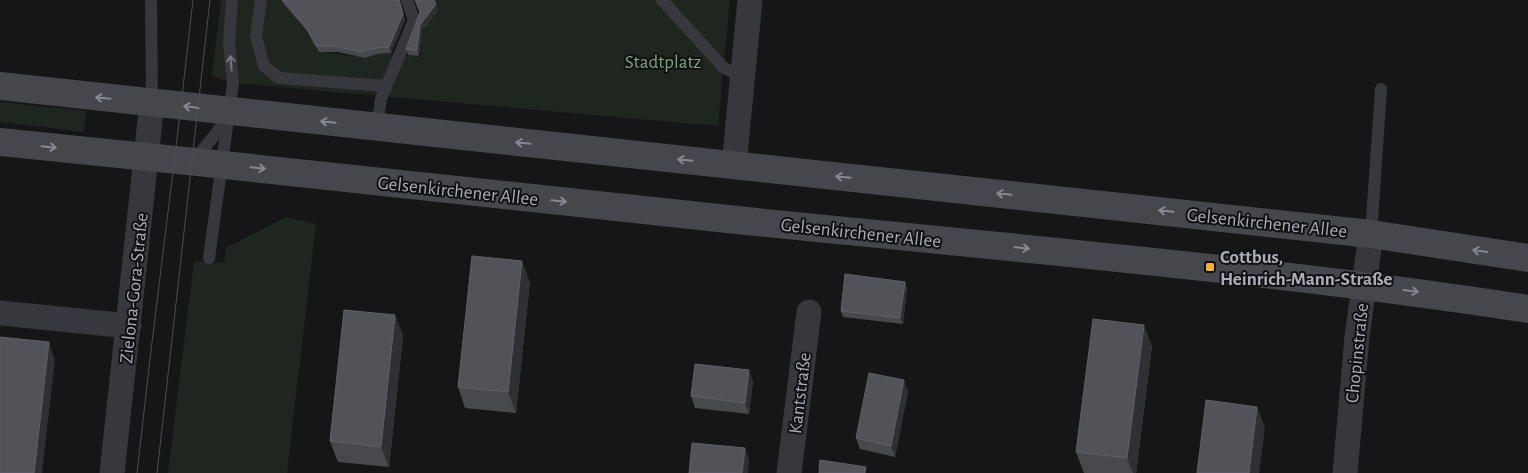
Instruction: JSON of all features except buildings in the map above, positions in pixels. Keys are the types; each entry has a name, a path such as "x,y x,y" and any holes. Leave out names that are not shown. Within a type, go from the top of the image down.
{"main road":[{"name":"Gelsenkirchener Allee","path":"0,86 1371,234 1528,258"},
{"name":"Gelsenkirchener Allee","path":"0,142 223,164 737,220 1210,267 1363,284 1528,310"}],"street":[{"path":"734,165 750,0"},
{"name":"Zielona-Gora-Straße","path":"112,473 152,102"},
{"name":"Chopinstraße","path":"1345,473 1363,284 1371,234"},
{"name":"Kantstraße","path":"789,473 809,312"},
{"path":"0,313 129,326"}],"lane":[{"path":"151,0 152,102"},
{"path":"209,258 233,83 229,42 232,0"},
{"path":"261,0 256,36 264,66 279,78 386,86"},
{"path":"377,127 381,99 414,20 407,0"},
{"path":"662,0 724,68 742,77"},
{"path":"1371,234 1381,89"},
{"path":"193,161 215,135 230,112"}],"green space":[{"name":"Stadtplatz","path":"221,0 284,0 281,1 303,26 321,52 354,56 389,53 419,57 421,56 421,37 425,26 437,12 433,0 730,0 718,126 233,83 212,76"},
{"path":"0,102 87,111 84,132 0,122"},
{"path":"286,217 316,224 287,473 168,473 194,261 224,263 226,248"}],"tram line":[{"path":"137,473 193,0"},
{"path":"157,473 210,0"}],"place":[{"name":"Cottbus, Heinrich-Mann-Straße","path":"1210,267"}]}
